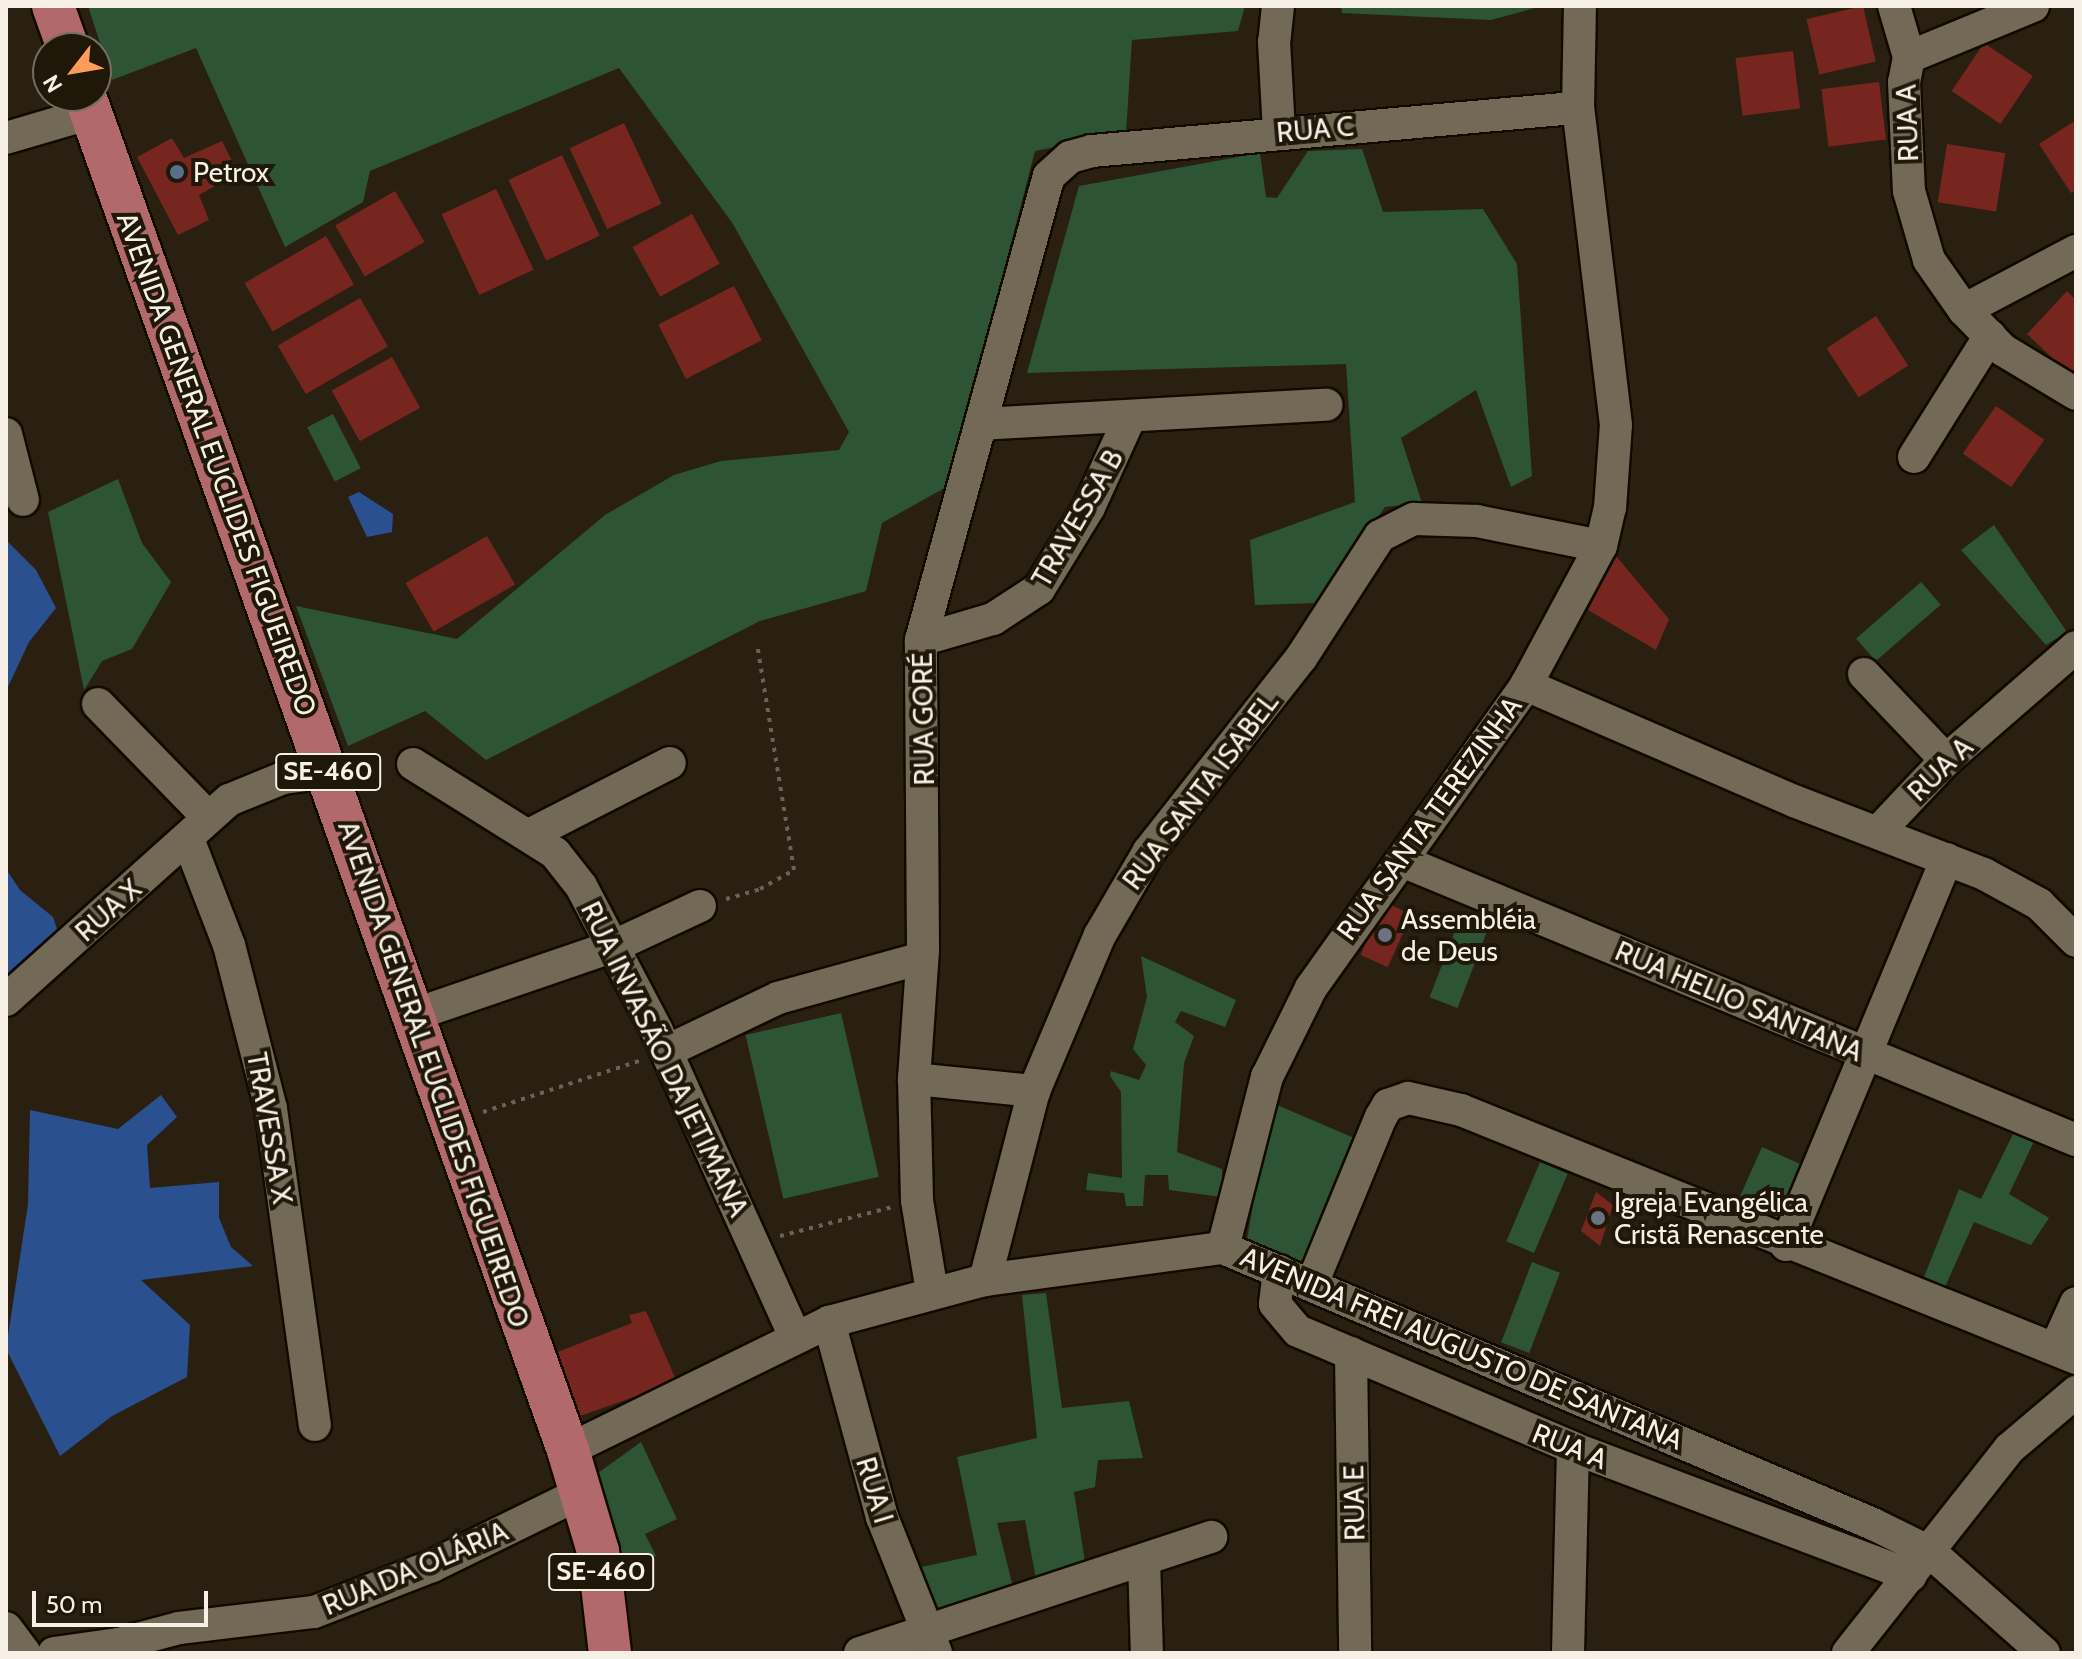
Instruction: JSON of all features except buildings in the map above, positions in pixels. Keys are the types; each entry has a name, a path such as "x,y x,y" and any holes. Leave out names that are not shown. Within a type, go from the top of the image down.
{"main road":[{"path":"53,6 62,32"},
{"name":"AVENIDA GENERAL EUCLIDES FIGUEIREDO","path":"91,112 568,1450 598,1551 610,1653"}],"street":[{"path":"1278,6 1274,57 1279,131"},
{"name":"RUA SANTA TEREZINHA","path":"1223,1248 1267,1077 1334,949 1402,861 1526,685 1601,546 1610,508 1616,425 1578,108 1580,6"},
{"path":"1894,6 1909,57"},
{"name":"RUA A","path":"2033,6 1909,57 1904,82 1914,215 1929,260 1964,310 2029,368 2076,394"},
{"name":"RUA C","path":"1057,166 1092,151 1279,131 1578,108"},
{"path":"6,138 69,112"},
{"name":"RUA GORÉ","path":"932,1292 917,1200 914,1079 922,958 921,640 1045,184 1057,166"},
{"path":"1964,310 2076,251"},
{"path":"1914,457 1990,336"},
{"path":"981,424 1326,405"},
{"name":"TRAVESSA B","path":"921,640 993,619 1039,589 1089,507 1130,417"},
{"path":"6,434 23,500"},
{"name":"RUA SANTA ISABEL","path":"985,1280 1034,1091 1100,935 1132,876 1301,658 1380,536 1414,519 1477,521 1601,546"},
{"name":"RUA A","path":"1879,831 1946,760 2076,647"},
{"path":"1864,674 1946,760"},
{"path":"1526,685 1794,801 1947,859 2039,904 2076,941"},
{"path":"98,704 198,828"},
{"path":"529,835 670,763"},
{"name":"RUA INVASÃO DA JETIMANA","path":"413,764 529,835 566,865 667,1051 795,1336"},
{"name":"RUA X","path":"6,1000 229,800 267,783 328,772"},
{"name":"TRAVESSA X","path":"198,828 271,1109 315,1425"},
{"path":"1786,1245 1869,1055 1947,859"},
{"name":"RUA HELIO SANTANA","path":"1402,861 2076,1140"},
{"path":"413,1015 612,947 700,906"},
{"path":"667,1051 778,998 922,958"},
{"path":"914,1079 1034,1091"},
{"path":"1312,1284 1381,1117 1388,1105 1408,1098 1461,1110 1786,1245 2066,1353 2076,1303"},
{"name":"AVENIDA FREI AUGUSTO DE SANTANA","path":"568,1450 795,1336 829,1322 985,1280 1223,1248 1781,1481 1921,1564 2044,1653"},
{"name":"RUA A","path":"1279,1271 1274,1298 1281,1317 1293,1328 1573,1448 1921,1564"},
{"name":"RUA I","path":"829,1322 882,1517 932,1641"},
{"name":"RUA E","path":"1351,1353 1355,1653"},
{"path":"1848,1653 2010,1448 2076,1392"},
{"path":"1568,1653 1573,1448"},
{"name":"RUA DA OLÁRIA","path":"54,1653 120,1648 179,1628 267,1621 342,1603 432,1566 581,1493"},
{"path":"860,1653 932,1641 1211,1537"},
{"path":"1144,1560 1147,1653"},
{"path":"6,1628 25,1653"}],"path":[{"path":"700,906 760,889 794,870 758,649"},
{"path":"450,1122 667,1051"},
{"path":"754,1243 917,1200"}],"green space":[{"path":"88,6 1245,6 1238,31 1132,40 1126,133 1035,151 948,486 882,523 866,591 760,621 486,760 425,711 348,746 296,606 457,639 605,515 674,475 721,461 839,450 849,432 733,224 619,68 370,171 363,202 285,247 196,48 112,80 112,32 96,32"},
{"path":"1341,6 1542,6 1491,20 1342,13"},
{"path":"1362,149 1383,212 1483,209 1517,264 1532,476 1511,487 1476,390 1401,438 1422,503 1385,507 1318,603 1255,605 1250,540 1355,502 1346,364 1027,373 1079,186 1260,153 1266,197 1277,198 1308,151"},
{"path":"333,414 361,468 335,482 307,427"},
{"path":"118,479 142,543 171,582 132,649 102,661 84,690 48,512"},
{"path":"1994,525 2067,632 2046,645 1961,550"},
{"path":"1921,582 1941,605 1876,661 1856,638"},
{"path":"1460,918 1488,929 1458,1008 1430,997"},
{"path":"1141,956 1236,1000 1225,1027 1181,1011 1175,1022 1194,1036 1184,1063 1177,1152 1222,1169 1222,1197 1169,1190 1168,1175 1145,1175 1143,1206 1126,1206 1124,1193 1086,1190 1088,1173 1122,1178 1121,1092 1110,1076 1111,1071 1139,1080 1146,1065 1133,1049 1147,997"},
{"path":"841,1013 879,1177 783,1199 746,1035"},
{"path":"1270,1102 1359,1140 1305,1269 1247,1240"},
{"path":"2016,1128 2037,1135 2009,1194 2049,1218 2031,1245 1974,1222 1945,1287 1924,1277 1959,1189 1981,1199"},
{"path":"1762,1147 1801,1164 1774,1227 1734,1209"},
{"path":"1540,1162 1568,1174 1534,1253 1506,1241"},
{"path":"1532,1262 1560,1273 1529,1353 1501,1342"},
{"path":"1046,1293 1062,1408 1129,1401 1143,1458 1098,1460 1095,1487 1074,1492 1085,1562 1036,1579 1025,1520 997,1523 1013,1587 937,1613 917,1568 977,1555 957,1457 1037,1438 1022,1295"},
{"path":"641,1442 677,1519 645,1534 656,1556 620,1567 598,1473"}],"water":[{"path":"359,492 393,514 392,532 367,537 348,497"},
{"path":"6,540 36,570 56,608 29,642 6,691"},
{"path":"6,869 20,890 53,917 60,938 6,985"},
{"path":"161,1095 177,1117 147,1145 150,1188 219,1182 219,1218 231,1247 253,1266 141,1280 190,1325 187,1377 112,1416 60,1456 6,1349 28,1204 30,1110 118,1129"}],"place":[{"name":"Petrox","path":"177,172"},
{"name":"Assembléia de Deus","path":"1385,935"},
{"name":"Igreja Evangélica Cristã Renascente","path":"1598,1218"}]}
